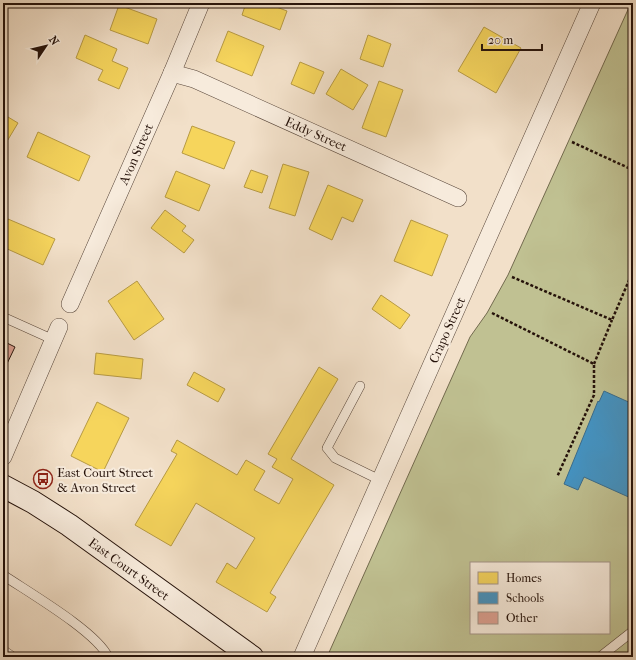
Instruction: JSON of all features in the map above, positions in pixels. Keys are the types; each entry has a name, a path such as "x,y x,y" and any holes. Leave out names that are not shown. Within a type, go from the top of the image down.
{"main road":[{"name":"East Court Street","path":"3,486 33,502 68,525 252,657"}],"street":[{"name":"Avon Street","path":"70,304 172,73 201,3"},
{"name":"Crapo Street","path":"302,657 592,3"},
{"name":"Eddy Street","path":"172,73 194,79 458,198"},
{"path":"3,457 57,334"}],"lane":[{"path":"3,317 57,334"},
{"path":"360,386 327,448 334,458 380,480"},
{"path":"3,575 80,628 105,649 108,657"},
{"path":"600,657 633,631"}],"path":[{"path":"572,142 633,170"},
{"path":"557,477 594,395 594,364 633,271"},
{"path":"512,277 612,320"},
{"path":"492,313 594,364"}],"green space":[{"path":"631,3 633,3 633,657 327,657 470,337 487,313 508,275"}],"building: Homes":[{"path":"246,3 275,3 274,6 287,11 280,30 242,15"},
{"path":"119,5 157,19 148,44 110,30"},
{"path":"484,27 521,48 496,93 458,71"},
{"path":"228,31 264,46 252,76 216,61"},
{"path":"85,35 117,49 112,61 128,68 119,89 98,80 103,70 76,58"},
{"path":"368,35 391,44 383,67 360,59"},
{"path":"300,62 324,72 314,94 291,84"},
{"path":"341,69 368,85 353,110 326,94"},
{"path":"379,81 403,90 386,137 362,128"},
{"path":"3,114 18,123 3,148"},
{"path":"192,126 235,142 224,169 182,153"},
{"path":"38,132 90,156 79,181 27,157"},
{"path":"283,164 309,172 295,216 269,208"},
{"path":"251,170 268,176 262,193 244,187"},
{"path":"176,171 210,185 199,211 165,197"},
{"path":"328,185 363,200 353,222 342,217 332,240 309,229"},
{"path":"165,210 186,226 182,231 194,240 184,253 151,228"},
{"path":"8,219 55,239 43,265 3,247 3,229"},
{"path":"411,220 448,235 432,276 394,261"},
{"path":"137,281 164,319 134,340 108,301"},
{"path":"381,295 410,315 400,329 372,309"},
{"path":"96,353 143,359 141,379 94,374"},
{"path":"319,367 338,379 291,459 334,485 270,593 276,597 267,612 216,582 227,563 236,569 255,538 196,503 171,546 135,525 177,454 171,451 177,440 237,475 246,460 265,471 254,490 279,504 293,479 272,467 277,459 268,454"},
{"path":"194,372 225,389 218,402 187,385"},
{"path":"97,402 129,418 103,472 71,456"}],"building: Schools":[{"path":"604,391 633,404 633,499 584,477 578,490 564,484 598,401 599,402"}],"building: Other":[{"path":"3,341 15,347 3,372"}],"place":[{"name":"East Court Street & Avon Street","path":"43,479"}]}
